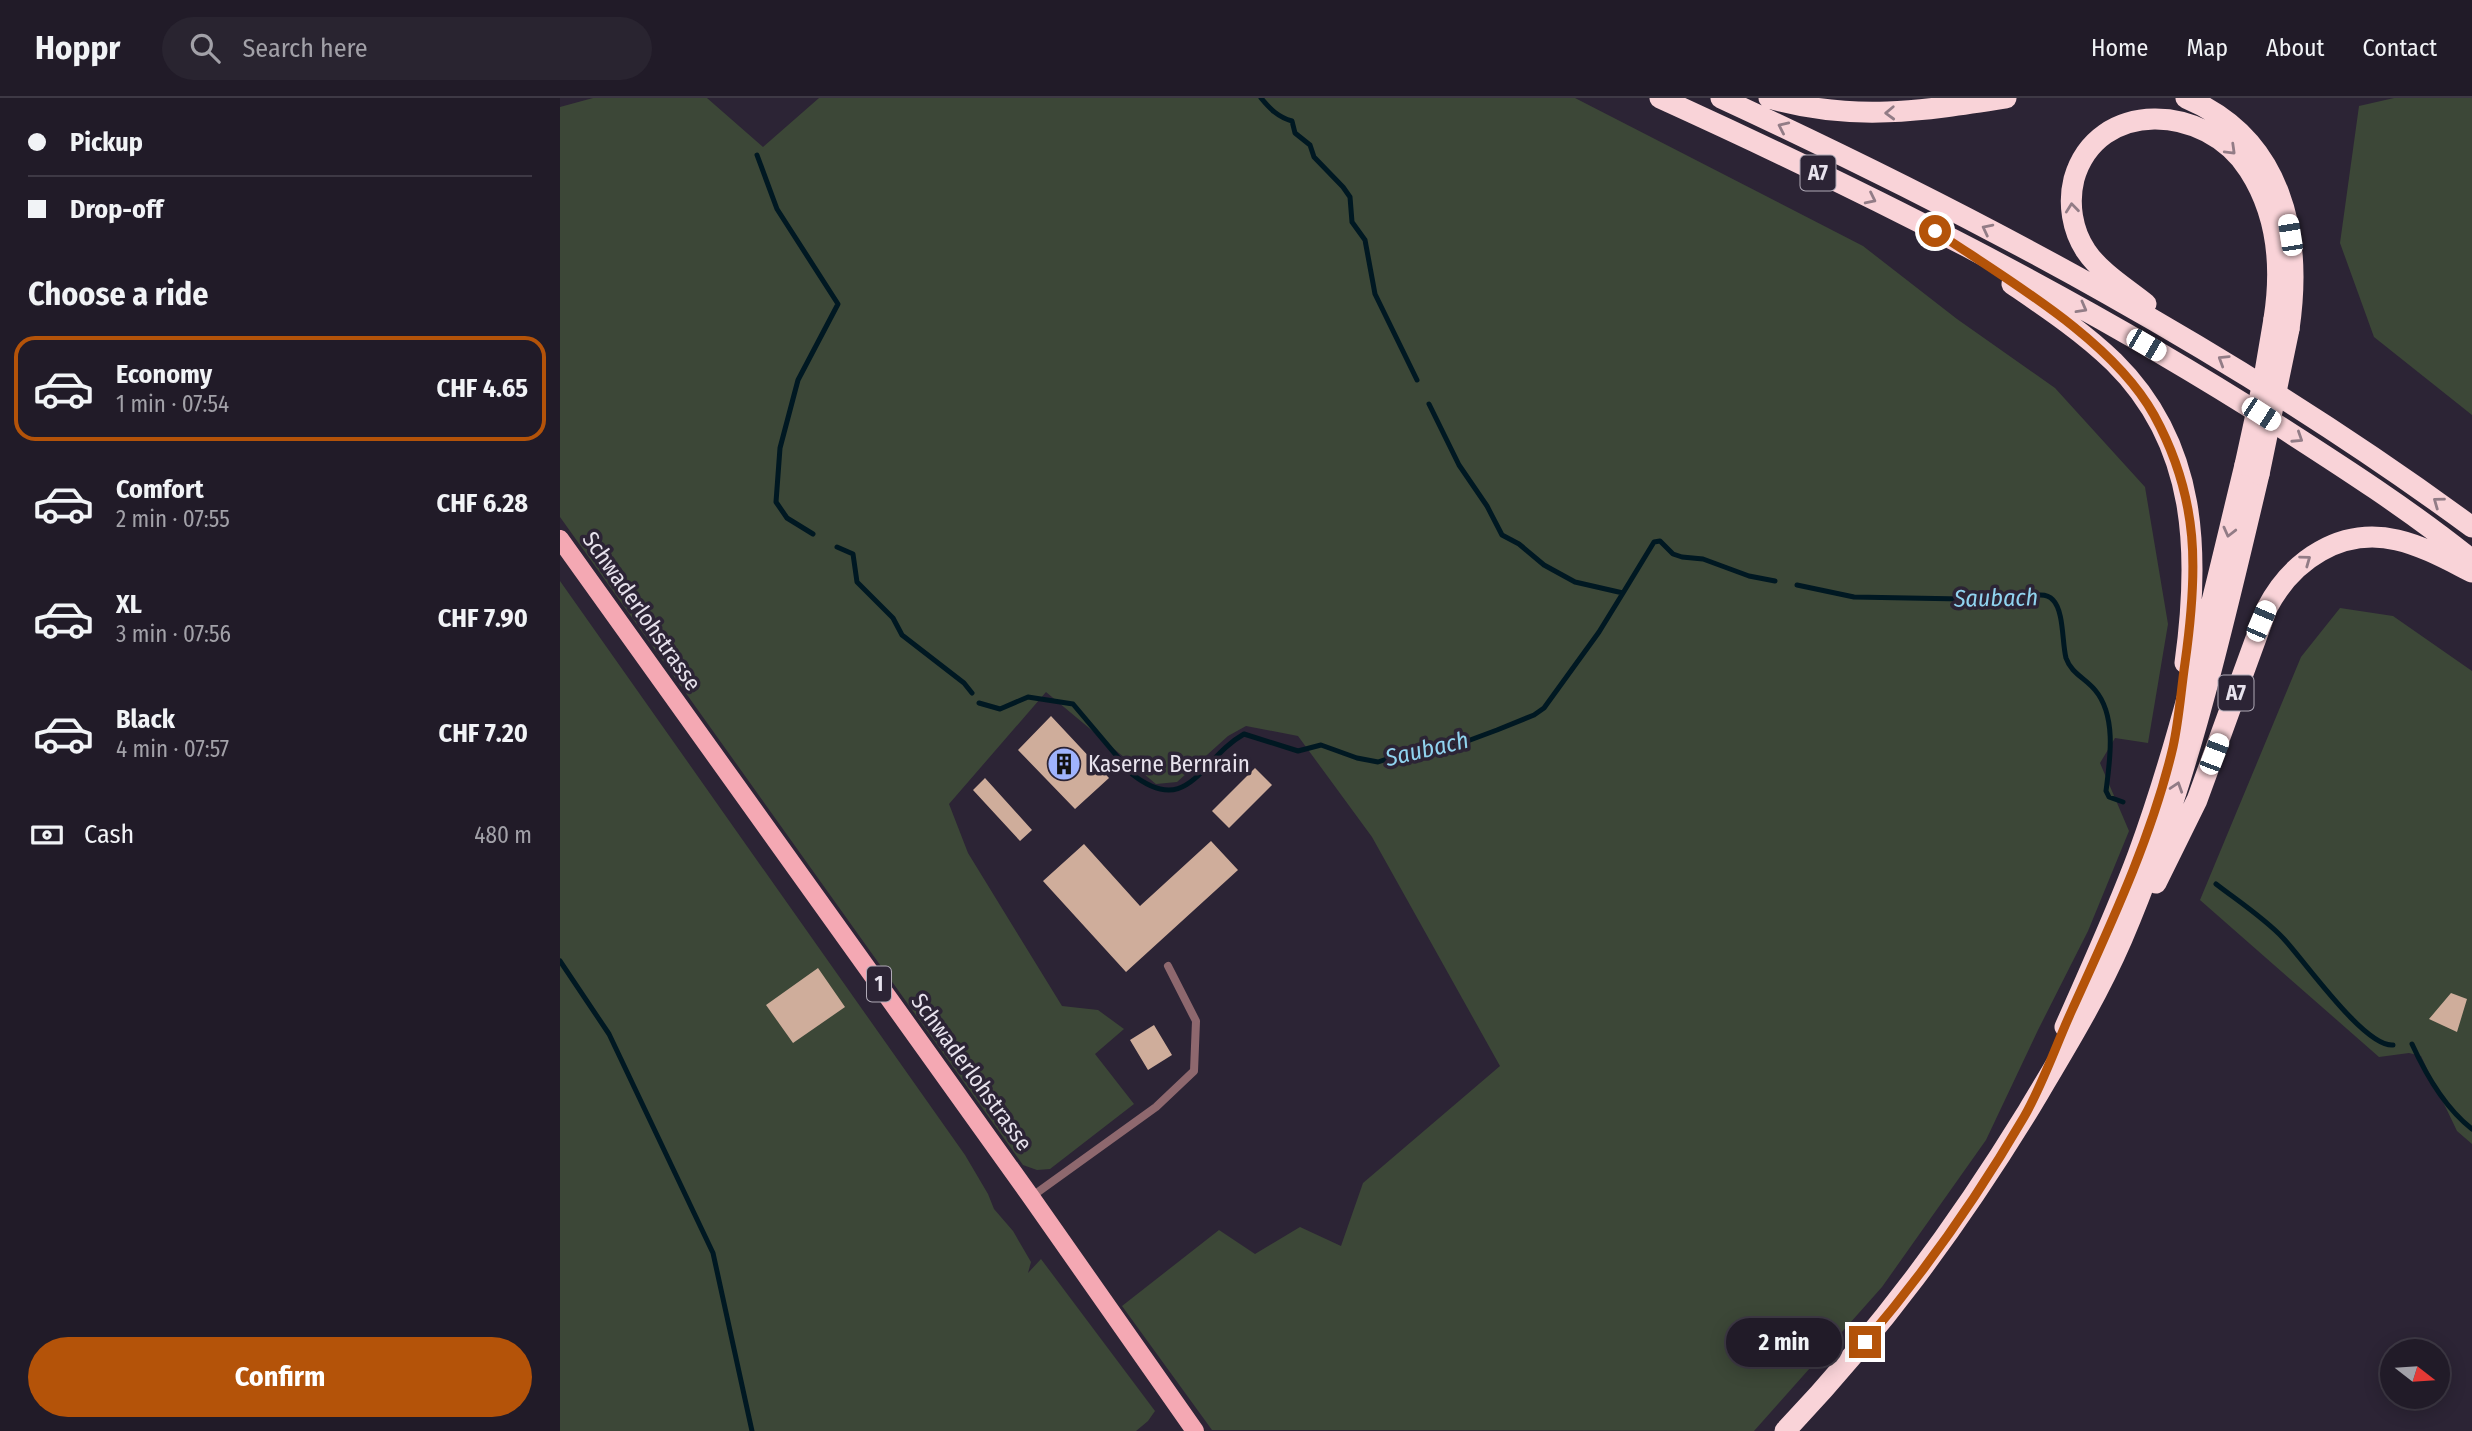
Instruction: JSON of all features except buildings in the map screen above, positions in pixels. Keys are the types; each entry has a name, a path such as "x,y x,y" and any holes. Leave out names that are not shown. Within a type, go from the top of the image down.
{"highway":[{"name":"A7","path":"1660,98 1935,231 2080,307 2242,403 2359,479 2472,560"},
{"name":"A7","path":"1721,98 2004,237 2197,344 2372,456 2472,527"},
{"path":"1769,98 1832,111 1888,113 2006,98"},
{"name":"A7","path":"2097,993 2137,902 2182,773 2231,595 2252,470 2282,324 2294,291 2294,261 2288,219 2279,192 2264,163 2244,137 2212,111 2186,98"},
{"name":"A7","path":"2197,344 2093,260 2081,242 2073,221 2071,191 2084,154 2109,129 2138,117 2161,114 2191,122 2224,142 2249,170 2267,207 2274,234 2282,324"},
{"name":"A7","path":"1935,231 2050,310 2115,363 2152,411 2172,450 2185,489 2193,558 2190,628 2173,746"},
{"name":"A7","path":"2025,1115 2138,855 2173,746 2252,470"},
{"name":"A7","path":"2025,1115 2097,993 2197,800 2255,634 2281,583 2314,553 2338,542 2364,538 2388,538 2413,545 2472,572"},
{"path":"1785,1431 1856,1353 1924,1269 2025,1115"}],"main road":[{"name":"Schwaderlohstrasse","path":"560,539 1031,1197 1195,1431"}],"lane":[{"path":"1031,1197 1156,1107 1194,1071 1196,1021 1168,966"}],"green space":[{"path":"593,98 707,98 763,147 819,98 1575,98 1863,246 1957,319 2055,388 2145,487 2168,624 2148,743 2115,738 2100,763 2129,831 2088,931 1986,1140 1882,1287 1754,1431 1212,1430 1122,1306 1219,1230 1255,1254 1300,1227 1341,1246 1363,1183 1500,1066 1372,837 1298,736 1246,726 1228,736 1177,782 1156,784 1046,692 949,804 968,853 1062,1006 1098,1010 1124,1029 1095,1054 1134,1104 1050,1169 1037,1170 1023,1165 560,517 560,107"},
{"path":"2394,98 2472,98 2472,415 2374,337 2340,243 2359,106"},
{"path":"560,581 965,1155 994,1209 1013,1231 1031,1262 1028,1273 1041,1259 1155,1411 1136,1431 560,1431"},
{"path":"2340,608 2393,616 2472,671 2472,1144 2457,1131 2421,1056 2409,1053 2379,1057 2200,900 2301,657"}],"waterway":[{"path":"1261,98 1275,112 1292,121 1295,133 1310,145 1314,157 1350,197 1352,222 1365,240 1375,294 1417,380"},
{"path":"757,155 777,209 838,304 798,380 780,448 776,502 787,518 813,534"},
{"name":"Saubach","path":"1429,404 1459,465 1487,506 1502,535 1519,544 1544,565 1575,582 1623,593 1654,542 1660,541 1673,554 1703,559 1749,576 1775,581"},
{"path":"837,547 853,554 857,582 893,618 902,635 964,683 972,693"},
{"name":"Saubach","path":"1797,585 1854,597 2017,600 2035,596 2049,597 2057,605 2068,663 2095,690 2107,712 2110,739 2106,791 2109,797 2123,802"},
{"name":"Saubach","path":"979,703 1000,709 1028,697 1073,704 1132,774 1151,786 1168,790 1193,780 1229,744 1244,734 1298,751 1321,745 1357,758 1378,762 1410,751 1454,746 1534,715 1544,708 1599,632 1623,593"},
{"name":"Saubach","path":"2216,884 2276,931 2351,1018 2381,1042 2393,1045"},
{"path":"560,961 609,1034 713,1253 752,1431"},
{"name":"Saubach","path":"2412,1044 2437,1090 2453,1111 2472,1129"}],"place":[{"name":"Kaserne Bernrain","path":"1064,764"}],"route":[{"path":"1865,1342 1924,1269 2025,1115 2097,956 2138,855 2173,746 2190,628 2193,581 2193,538 2185,489 2172,450 2141,394 2115,363 2076,329 1935,231"}]}
